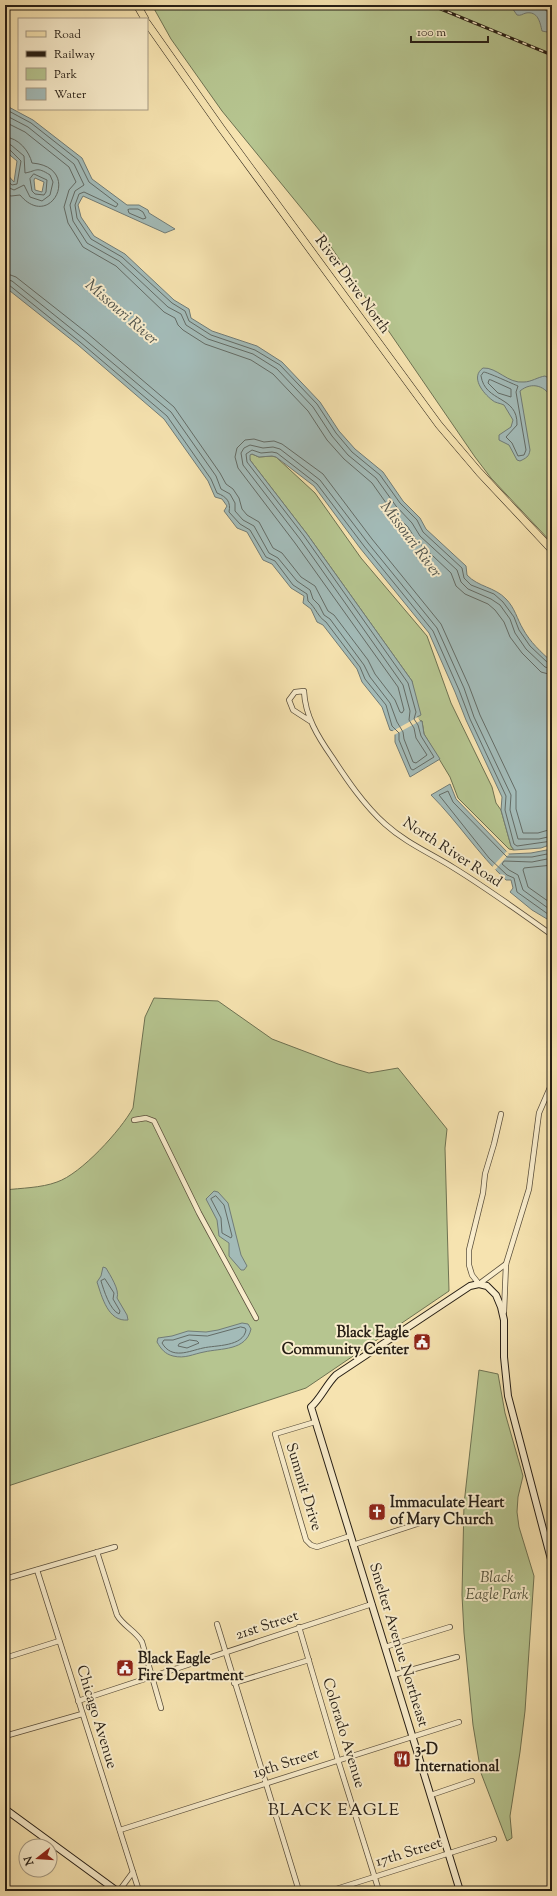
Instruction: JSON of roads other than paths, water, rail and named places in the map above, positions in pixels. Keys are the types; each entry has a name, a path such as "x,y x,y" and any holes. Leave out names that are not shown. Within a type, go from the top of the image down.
{"main road":[{"path":"137,5 144,18"},
{"name":"River Drive North","path":"148,24 225,134 439,425 483,477 552,550"}],"street":[{"name":"North River Road","path":"310,721 292,710 289,700 295,692 304,691 306,708 310,721 324,746 341,772 384,823 415,847 474,880 552,935"},
{"path":"552,1083 539,1113 529,1188 506,1264 504,1320 504,1357 508,1396 552,1563"},
{"path":"501,1114 485,1174 483,1193 469,1250 469,1265 472,1275 479,1284 487,1286 496,1295 504,1320"},
{"path":"134,1120 146,1118 154,1121 203,1220 256,1318"},
{"path":"479,1284 506,1264"},
{"name":"Smelter Avenue Northeast","path":"460,1891 311,1407 318,1400 336,1375 458,1293 470,1286 479,1284"},
{"name":"Summit Drive","path":"315,1422 275,1434 306,1540 311,1546 317,1547 350,1536"},
{"path":"353,1545 435,1518"},
{"path":"5,1579 115,1547"},
{"path":"97,1552 117,1615 142,1642 161,1708"},
{"name":"Chicago Avenue","path":"37,1570 139,1891"},
{"name":"21st Street","path":"78,1701 372,1604"},
{"path":"217,1624 299,1891"},
{"name":"Colorado Avenue","path":"299,1627 338,1760 379,1891"},
{"path":"385,1647 450,1627"},
{"path":"5,1658 59,1641"},
{"path":"393,1675 457,1657"},
{"path":"234,1683 309,1660"},
{"path":"5,1736 82,1714"},
{"name":"19th Street","path":"120,1830 459,1722"},
{"path":"431,1795 472,1782"},
{"path":"5,1809 118,1891 133,1872"},
{"name":"17th Street","path":"330,1891 494,1839"}],"water":[{"path":"510,5 540,6 552,15 552,22 547,32 542,31 536,15 526,13 517,15"},
{"name":"Missouri River","path":"5,105 33,120 82,158 92,179 127,205 139,205 175,229 165,233 83,196 78,205 81,217 94,236 125,254 174,300 189,309 191,318 212,331 257,346 282,362 320,402 339,431 355,449 383,472 403,501 420,518 426,529 466,566 467,575 476,582 502,595 509,602 529,638 552,662 552,844 541,848 514,850 511,846 501,810 502,797 466,720 429,633 360,548 314,486 276,457 259,457 252,454 250,455 250,460 307,534 412,681 421,715 417,717 420,721 422,721 424,734 440,759 410,777 395,742 395,735 393,731 390,730 382,707 362,682 357,669 323,625 317,622 311,609 303,603 304,596 291,588 272,564 263,560 247,532 237,528 224,511 227,506 222,499 215,497 208,481 164,419 78,345 5,287 5,172 14,182 17,161 5,151","holes":["35,178 44,182 42,192 35,190"]},
{"path":"483,368 493,370 513,381 518,382 529,381 545,376 552,380 552,399 546,391 538,386 529,386 520,391 530,450 527,457 520,461 517,460 509,445 499,440 499,435 511,427 513,420 504,405 493,401 488,397 479,385 478,376 479,372"},
{"path":"450,784 456,799 509,854 531,853 552,849 552,922 532,910 510,892 513,888 511,880 506,880 496,870 431,795"},
{"path":"214,1191 218,1192 228,1203 241,1255 247,1266 244,1270 241,1270 229,1256 229,1243 219,1236 217,1220 206,1199"},
{"path":"103,1267 106,1268 114,1283 118,1295 117,1298 127,1315 128,1320 121,1320 115,1317 104,1301 97,1282 101,1276"},
{"path":"242,1323 248,1324 251,1329 248,1336 238,1345 225,1349 185,1357 177,1357 165,1353 157,1342 158,1338 172,1336 188,1331 206,1332"}],"railway":[{"path":"431,5 552,55"}],"place":[{"name":"Black Eagle Community Center","path":"422,1342"},
{"name":"Immaculate Heart of Mary Church","path":"377,1512"},
{"name":"Black Eagle Fire Department","path":"125,1668"},
{"name":"3-D International","path":"402,1759"}],"district":[{"name":"BLACK EAGLE","path":"334,1811"}],"park label":[{"name":"Black Eagle Park","path":"497,1586"}]}
